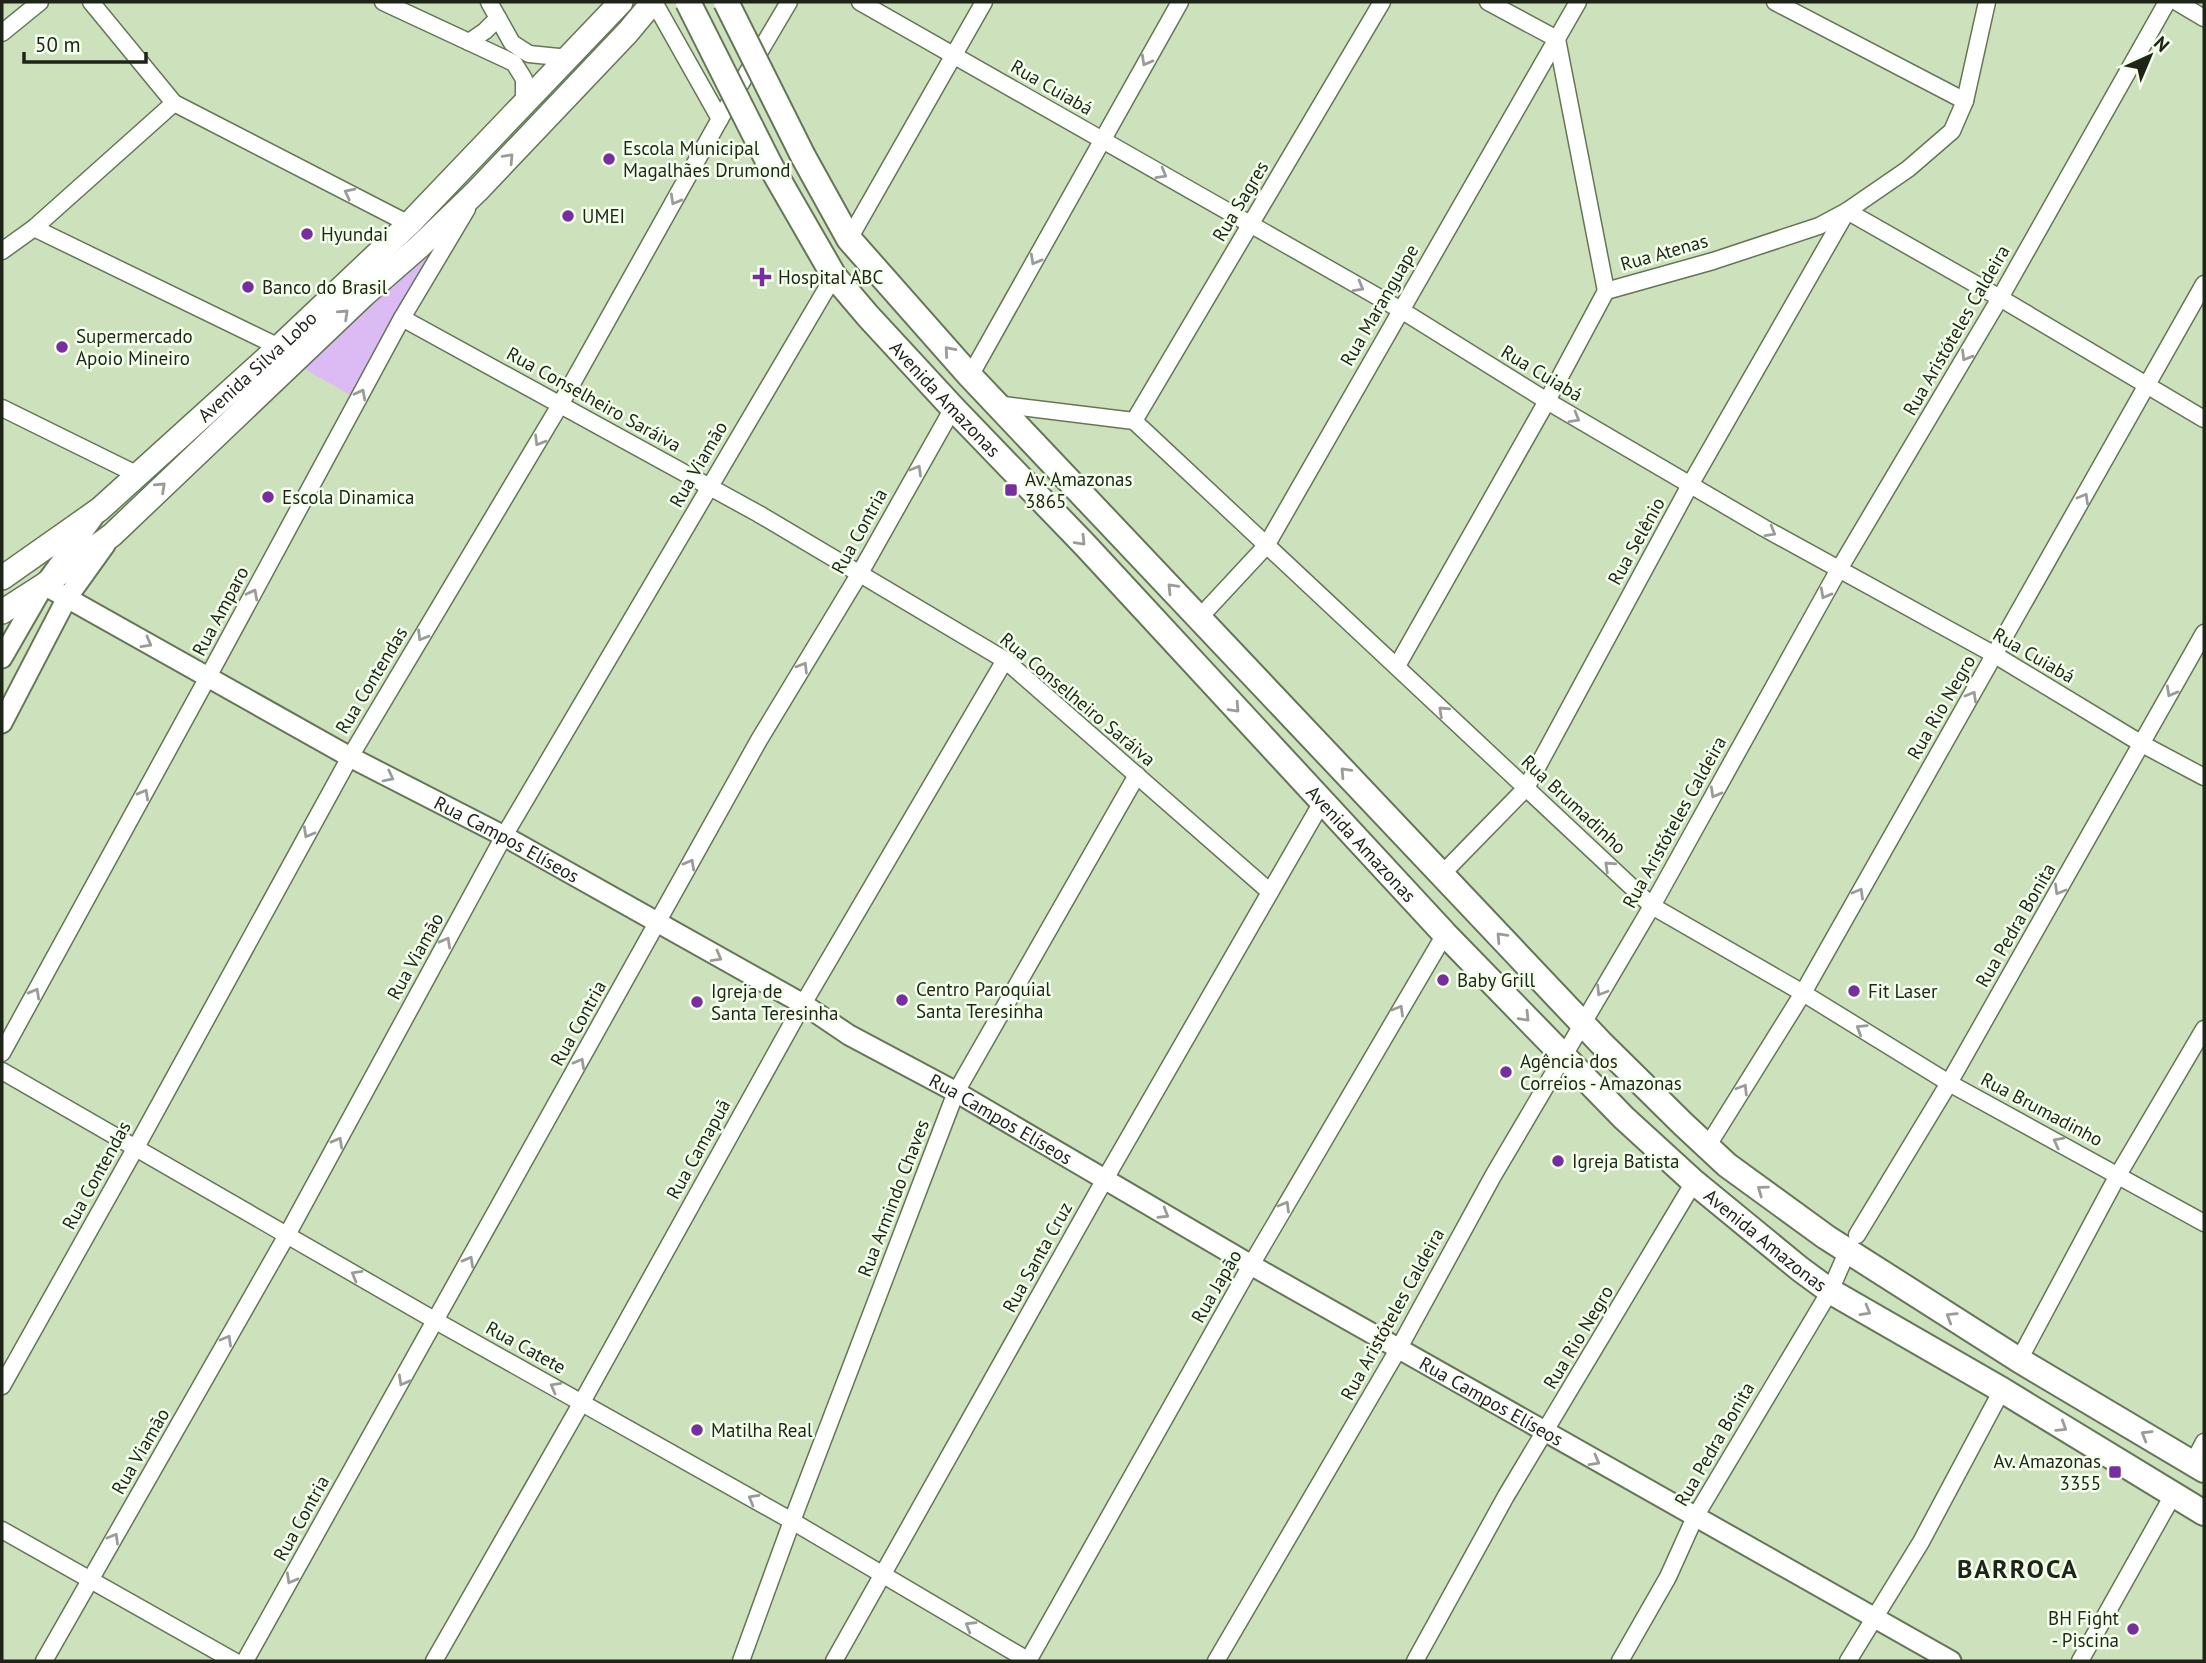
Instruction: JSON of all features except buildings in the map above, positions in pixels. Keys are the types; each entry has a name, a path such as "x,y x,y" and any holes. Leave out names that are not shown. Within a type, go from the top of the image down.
{"main road":[{"name":"Avenida Silva Lobo","path":"100,509 410,224 621,2"},
{"name":"Avenida Silva Lobo","path":"44,585 112,535 365,294 420,246 477,191 628,32 653,2"},
{"name":"Avenida Amazonas","path":"688,2 771,165 834,276 953,408 1086,546 1445,934 1624,1118 1694,1182 1800,1269 1830,1290 2002,1390 2204,1513"},
{"name":"Avenida Amazonas","path":"726,2 803,156 849,239 996,404 1582,1022 1707,1147 1738,1173 1852,1243 2019,1360 2200,1458"},
{"path":"410,224 419,235 420,246"},
{"path":"2,578 100,509"},
{"path":"2,612 44,585"}],"street":[{"path":"2,33 40,2"},
{"path":"91,2 174,103 410,224"},
{"path":"383,2 514,63 524,79 524,106"},
{"path":"489,2 512,43 529,54 569,58"},
{"path":"653,2 720,119"},
{"name":"Rua Contendas","path":"2,1386 350,757 560,405 720,119 789,2"},
{"name":"Rua Cuiabá","path":"860,2 1401,310 1547,401 1838,571 1995,655 2142,744 2204,777"},
{"path":"849,239 984,2"},
{"path":"970,376 1180,2"},
{"name":"Rua Sagres","path":"1133,421 1382,2"},
{"path":"1488,2 1557,39 1606,291"},
{"name":"Rua Maranguape","path":"1200,617 1266,547 1578,2"},
{"path":"1775,2 1965,101"},
{"name":"Rua Atenas","path":"1397,666 1606,291 1713,261 1819,226 1847,211 1908,169 1952,131 1965,101 1987,2"},
{"name":"Rua Aristóteles Caldeira","path":"1216,1661 1399,1348 1493,1176 1652,906 1838,571 2000,298 2167,2"},
{"path":"2178,2 2204,19"},
{"path":"468,42 485,32 498,18"},
{"path":"2,251 34,228 174,103"},
{"name":"Rua Amparo","path":"2,1053 402,318 477,191"},
{"path":"1847,211 2204,419"},
{"name":"Rua Selênio","path":"1442,874 1526,788 1690,485 1847,211"},
{"path":"34,228 279,347"},
{"name":"Rua Viamão","path":"44,1661 286,1235 504,836 834,276"},
{"name":"Rua Rio Negro","path":"1707,1147 1803,992 2204,284"},
{"name":"Rua Conselheiro Saráiva","path":"402,318 709,485 1005,660 1270,892"},
{"path":"996,404 1133,421"},
{"path":"2,408 138,475"},
{"name":"Rua Contria","path":"244,1661 759,740 860,573 953,408"},
{"name":"Rua Brumadinho","path":"1133,421 1652,906 1803,992 1949,1083 2204,1223"},
{"name":"Avenida Silva Lobo","path":"2,657 44,585 100,509"},
{"name":"Avenida Silva Lobo","path":"2,723 67,598 112,535"},
{"name":"Rua Campos Elíseos","path":"44,585 350,757 504,836 803,1004 849,1034 957,1091 1251,1265 1544,1433 1951,1661"},
{"name":"Rua Pedra Bonita","path":"1620,1661 1668,1577 1695,1517 1830,1290 1852,1243 1949,1083 2204,633"},
{"name":"Rua Camapuã","path":"433,1661 582,1402 803,1004 1005,660"},
{"name":"Rua Armindo Chaves","path":"741,1661 957,1091 1137,775"},
{"name":"Rua Santa Cruz","path":"834,1661 1105,1179 1322,802"},
{"name":"Rua Japão","path":"1028,1661 1251,1265 1445,934"},
{"path":"2019,1360 2118,1175 2204,1029"},
{"name":"Rua Catete","path":"2,1071 436,1321 792,1521 1028,1661"},
{"name":"Rua Rio Negro","path":"1415,1661 1506,1496 1694,1182"},
{"path":"1847,1661 1921,1542 2002,1390"},
{"path":"2080,1661 2173,1495"},
{"path":"2,1530 234,1661"}],"shaded area":[{"path":"433,248 352,396 303,368 374,299"}],"place":[{"name":"Escola Municipal Magalhães Drumond","path":"609,159"},
{"name":"UMEI","path":"568,216"},
{"name":"Hyundai","path":"307,234"},
{"name":"Hospital ABC","path":"762,277"},
{"name":"Banco do Brasil","path":"248,287"},
{"name":"Supermercado Apoio Mineiro","path":"62,347"},
{"name":"Av. Amazonas 3865","path":"1011,490"},
{"name":"Escola Dinamica","path":"268,497"},
{"name":"Baby Grill","path":"1443,980"},
{"name":"Fit Laser","path":"1854,991"},
{"name":"Centro Paroquial Santa Teresinha","path":"902,1000"},
{"name":"Igreja de Santa Teresinha","path":"697,1002"},
{"name":"Agência dos Correios - Amazonas","path":"1506,1072"},
{"name":"Igreja Batista","path":"1558,1161"},
{"name":"Matilha Real","path":"697,1430"},
{"name":"Av. Amazonas 3355","path":"2115,1472"},
{"name":"BH Fight - Piscina","path":"2133,1629"}],"district":[{"name":"BARROCA","path":"2018,1569"}]}
